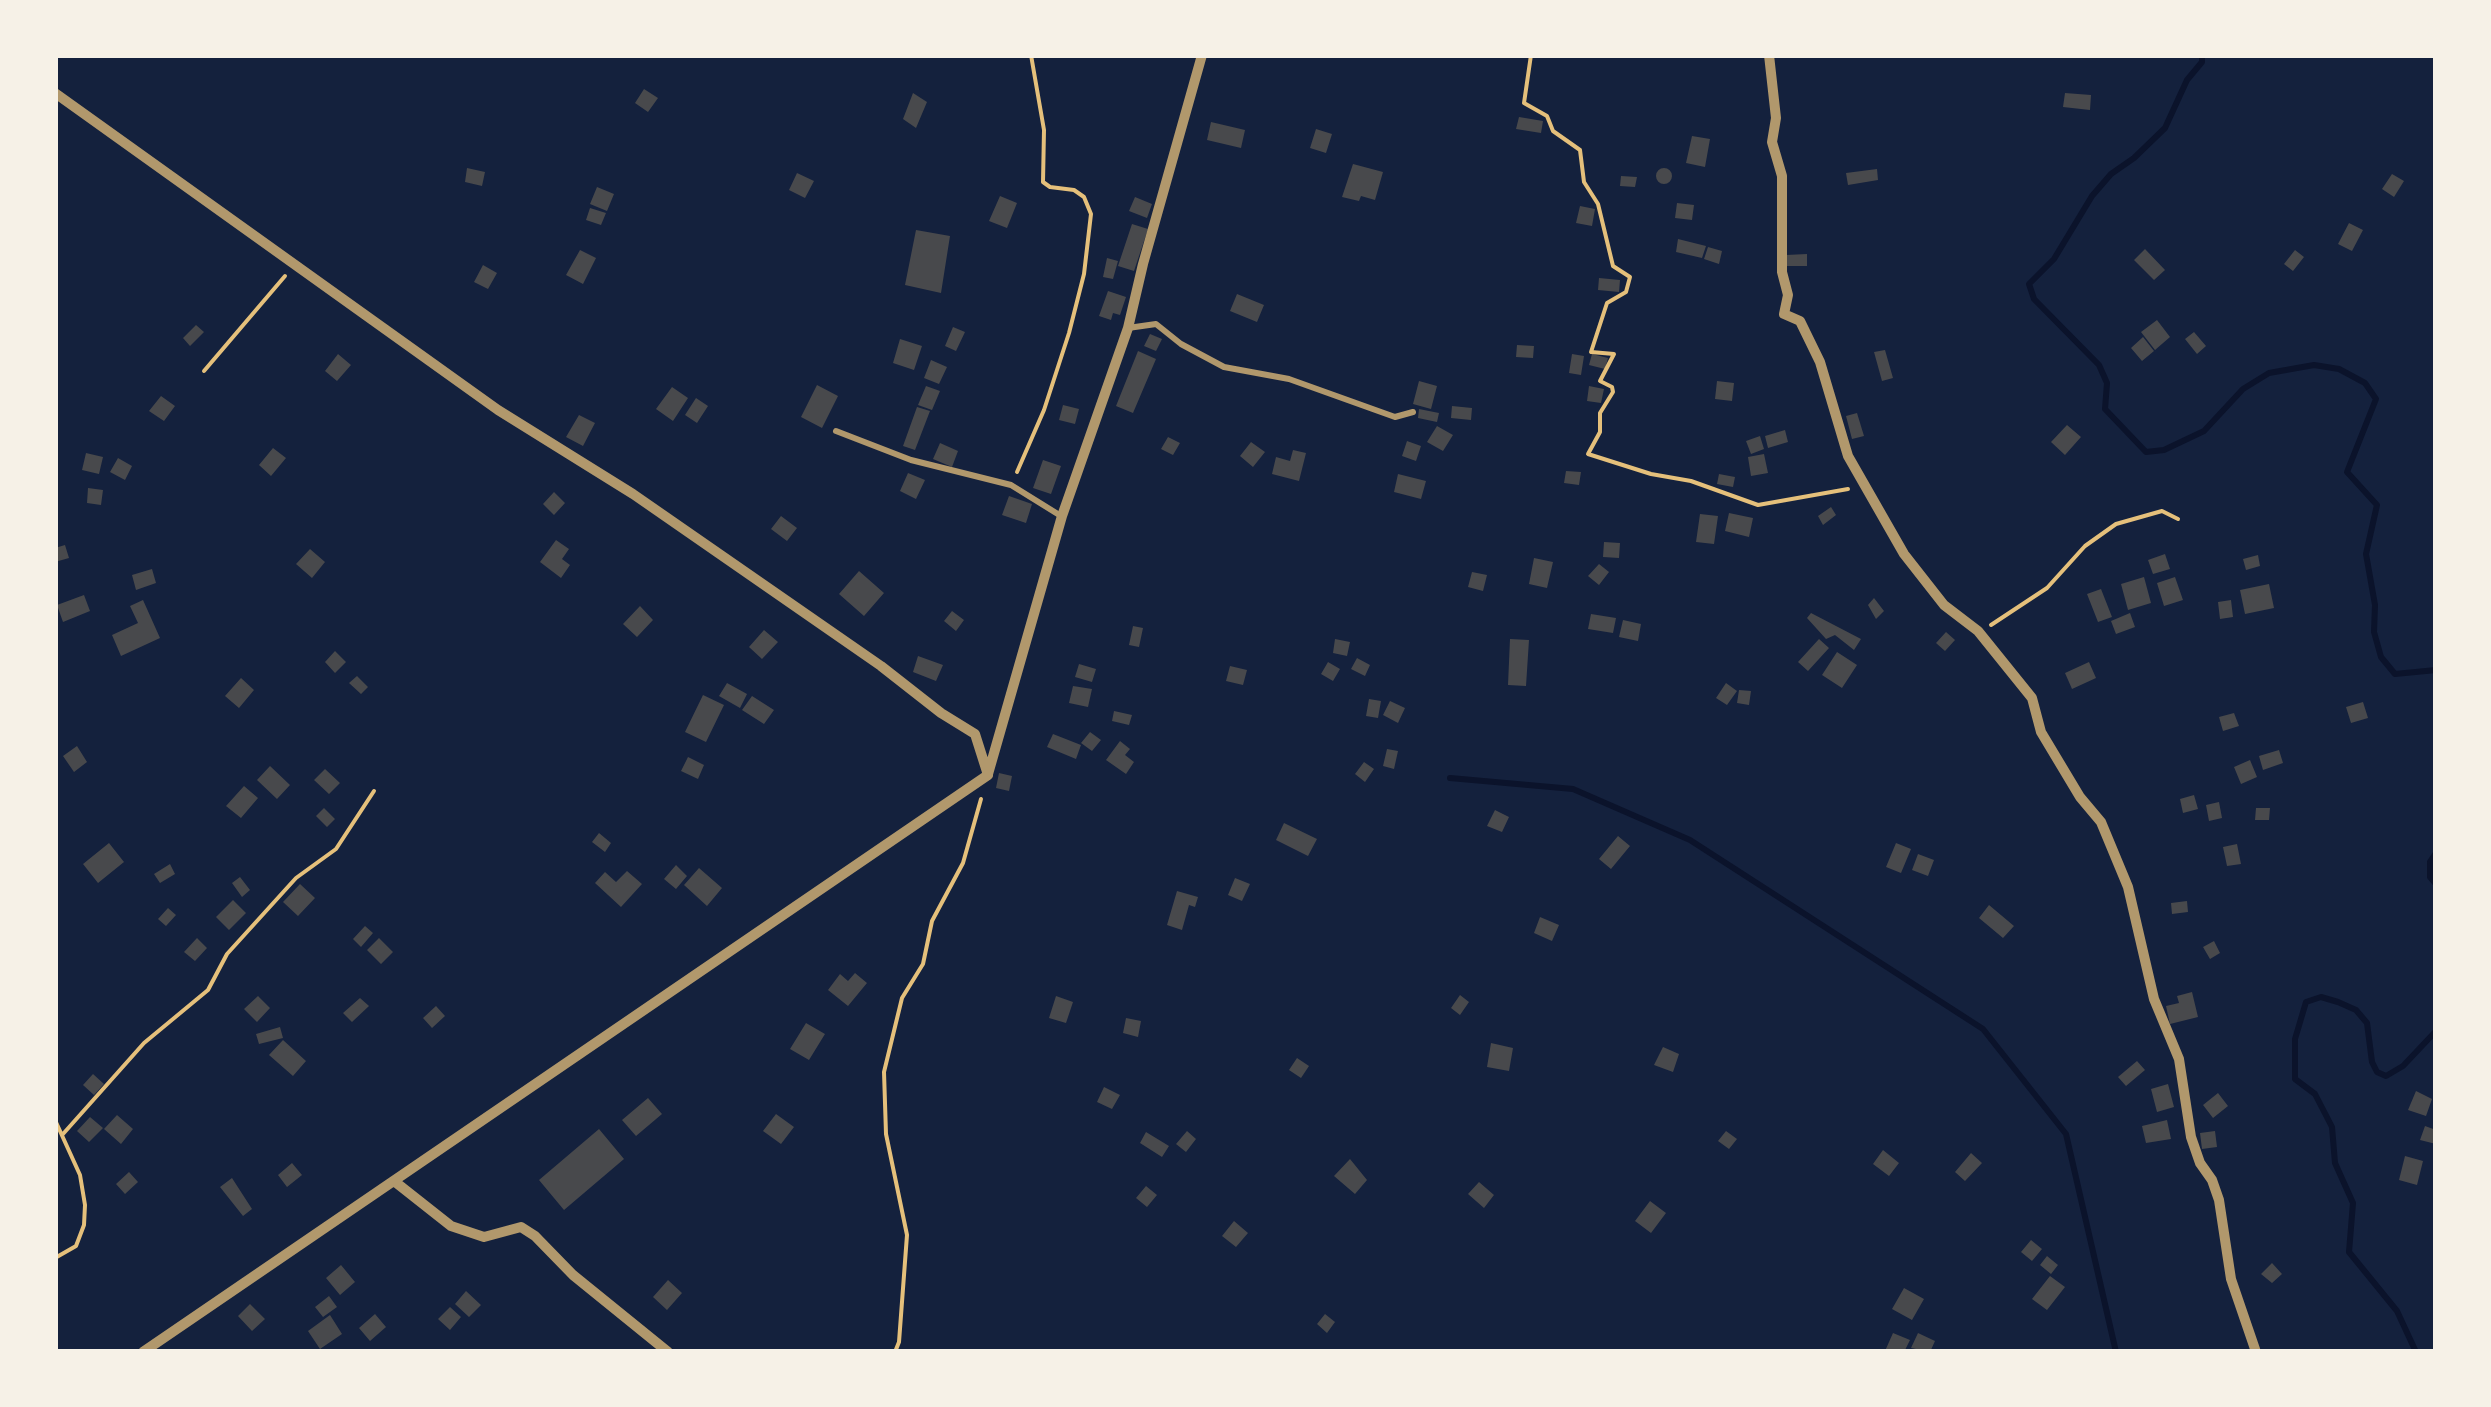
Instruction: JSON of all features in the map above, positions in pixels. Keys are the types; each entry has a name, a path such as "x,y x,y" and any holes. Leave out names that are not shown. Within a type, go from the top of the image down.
{"street":[{"path":"143,1352 988,775 1062,516 1128,328 1202,55"},
{"path":"1770,55 1776,118 1772,142 1782,176 1782,272 1788,295 1784,314 1800,321 1820,362 1848,456 1904,554 1944,605 1978,631 2032,698 2041,732 2080,797 2101,822 2128,887 2154,999 2179,1058 2190,1137 2219,1200 2231,1279 2256,1352"},
{"path":"55,93 498,410 633,494 974,734 988,775"},
{"path":"394,1180 452,1226 484,1237 521,1228 535,1236 573,1275 668,1352"}],"lane":[{"path":"1128,328 1156,324 1181,344 1234,370 1290,380 1395,417 1414,412"},
{"path":"836,431 910,460 1011,485 1062,516"}],"path":[{"path":"1011,485 1044,410 1069,334 1084,274 1091,214 1084,197 1074,190 1043,182 1044,130 1031,55"},
{"path":"1531,55 1524,103 1547,116 1554,131 1580,150 1584,182 1598,204 1613,266 1630,277 1626,292 1607,303 1591,352 1614,354 1600,381 1614,392 1600,413 1600,432 1588,454 1652,474 1691,480 1758,506 1864,486"},
{"path":"204,371 295,264"},
{"path":"1978,631 2000,622 2046,588 2085,546 2116,524 2162,511 2178,520"},
{"path":"896,1352 907,1235 886,1134 884,1072 902,998 923,964 932,921 963,863 988,775"},
{"path":"62,1134 144,1043 208,990 227,954 296,878 336,850 374,791"},
{"path":"55,1120 80,1175 84,1226 76,1246 55,1258"}],"building":[{"path":"644,89 658,98 648,112 635,103"},
{"path":"913,93 927,102 916,128 903,119"},
{"path":"2065,93 2091,95 2090,110 2063,107"},
{"path":"1519,117 1543,121 1541,133 1516,129"},
{"path":"1211,122 1245,130 1241,148 1207,140"},
{"path":"1316,129 1332,134 1326,153 1310,148"},
{"path":"1692,136 1710,139 1705,167 1686,163"},
{"path":"1353,164 1383,172 1375,200 1342,197"},
{"path":"467,168 485,172 482,186 465,182"},
{"path":"1664,168 1672,176 1664,184 1656,176"},
{"path":"1877,169 1878,180 1848,185 1846,173"},
{"path":"797,173 814,181 805,198 789,190"},
{"path":"2392,174 2404,181 2394,197 2382,189"},
{"path":"1621,176 1637,177 1635,187 1620,186"},
{"path":"597,187 614,194 607,211 590,204"},
{"path":"1000,196 1017,203 1007,228 989,221"},
{"path":"1135,197 1152,204 1147,218 1129,211"},
{"path":"1677,203 1694,205 1692,220 1675,218"},
{"path":"1580,206 1595,209 1592,226 1576,223"},
{"path":"590,208 606,213 601,225 586,220"},
{"path":"2349,223 2363,230 2352,251 2338,244"},
{"path":"1132,224 1148,229 1134,271 1118,266"},
{"path":"916,230 950,236 941,293 905,285"},
{"path":"1678,239 1706,246 1702,258 1676,252"},
{"path":"1708,247 1722,251 1719,264 1704,259"},
{"path":"2145,249 2165,270 2154,280 2134,260"},
{"path":"580,250 596,258 583,284 566,275"},
{"path":"2295,250 2304,257 2293,271 2284,264"},
{"path":"1807,254 1807,266 1786,266 1786,255"},
{"path":"1107,258 1118,261 1113,279 1103,277"},
{"path":"483,265 497,273 488,289 474,282"},
{"path":"1599,278 1620,280 1619,292 1598,290"},
{"path":"1108,291 1126,297 1120,315 1113,313 1111,320 1099,316"},
{"path":"1237,294 1264,305 1257,322 1230,311"},
{"path":"2157,320 2170,337 2155,350 2141,332"},
{"path":"196,325 204,332 190,346 183,338"},
{"path":"953,327 965,332 956,351 945,346"},
{"path":"2194,332 2206,346 2197,354 2185,339"},
{"path":"1150,334 1162,339 1156,351 1144,346"},
{"path":"2143,337 2154,351 2142,361 2131,348"},
{"path":"900,339 922,346 914,370 893,363"},
{"path":"1517,345 1534,346 1533,358 1516,357"},
{"path":"1885,350 1893,378 1882,381 1874,352"},
{"path":"1138,351 1156,359 1133,413 1116,406"},
{"path":"338,354 351,365 337,381 325,371"},
{"path":"1572,354 1584,356 1581,375 1569,373"},
{"path":"1592,354 1608,358 1605,369 1589,365"},
{"path":"931,360 947,367 939,384 924,378"},
{"path":"1419,381 1437,386 1431,409 1413,404"},
{"path":"1717,381 1734,383 1732,401 1715,399"},
{"path":"817,385 838,396 822,428 801,417"},
{"path":"926,386 940,391 932,410 918,405"},
{"path":"1589,386 1604,389 1601,403 1587,401"},
{"path":"672,387 688,398 673,421 656,409"},
{"path":"161,396 175,406 164,421 149,411"},
{"path":"696,398 708,406 697,423 685,415"},
{"path":"1063,405 1079,409 1075,424 1059,420"},
{"path":"1452,406 1472,408 1471,420 1451,418"},
{"path":"917,407 930,411 915,450 903,446"},
{"path":"1419,409 1439,413 1437,422 1418,418"},
{"path":"1857,413 1864,436 1852,439 1846,416"},
{"path":"579,415 595,423 583,446 566,437"},
{"path":"2067,425 2081,437 2065,455 2051,442"},
{"path":"1437,426 1453,435 1443,451 1427,442"},
{"path":"1785,430 1788,442 1768,448 1765,436"},
{"path":"1760,436 1764,449 1751,454 1746,441"},
{"path":"1168,437 1180,443 1173,455 1161,449"},
{"path":"1407,441 1421,446 1416,461 1402,456"},
{"path":"1251,442 1265,452 1253,467 1240,456"},
{"path":"940,443 958,451 952,467 933,459"},
{"path":"273,448 286,458 271,476 259,465"},
{"path":"1293,450 1306,453 1299,481 1272,474 1276,457 1290,461"},
{"path":"86,453 103,457 99,474 82,470"},
{"path":"1764,454 1768,473 1751,476 1748,457"},
{"path":"118,458 132,466 125,480 110,472"},
{"path":"1043,460 1061,466 1051,494 1033,488"},
{"path":"1566,471 1581,472 1579,485 1564,483"},
{"path":"908,473 925,480 916,499 900,491"},
{"path":"1398,474 1426,481 1421,499 1394,492"},
{"path":"1719,474 1735,477 1733,487 1717,484"},
{"path":"88,488 103,490 101,505 87,503"},
{"path":"554,492 565,503 554,515 543,504"},
{"path":"1009,496 1032,504 1026,523 1002,515"},
{"path":"1831,507 1836,515 1823,525 1818,516"},
{"path":"1729,513 1753,518 1749,537 1725,531"},
{"path":"1700,514 1718,516 1714,544 1696,542"},
{"path":"781,516 797,528 787,541 771,529"},
{"path":"556,540 569,549 562,559 570,565 561,578 540,562"},
{"path":"1604,542 1620,543 1619,558 1603,557"},
{"path":"65,545 69,558 55,562 55,548"},
{"path":"310,549 325,562 312,578 296,564"},
{"path":"2165,554 2170,569 2153,574 2148,560"},
{"path":"2258,555 2260,566 2246,570 2243,559"},
{"path":"1534,558 1553,562 1547,588 1529,584"},
{"path":"1599,564 1609,572 1599,585 1588,576"},
{"path":"152,569 156,583 136,590 132,575"},
{"path":"859,571 884,593 864,616 839,594"},
{"path":"1472,572 1487,575 1483,591 1468,587"},
{"path":"2144,577 2151,603 2128,610 2121,584"},
{"path":"2175,577 2183,600 2164,606 2157,583"},
{"path":"2269,584 2274,608 2245,614 2240,590"},
{"path":"2101,589 2112,617 2098,622 2087,594"},
{"path":"84,595 90,611 63,622 57,605"},
{"path":"1874,598 1884,611 1876,619 1868,605"},
{"path":"143,600 160,638 121,656 112,635 138,623 130,606"},
{"path":"2231,600 2233,617 2220,619 2218,602"},
{"path":"640,606 653,620 637,637 623,624"},
{"path":"952,611 964,620 956,631 944,621"},
{"path":"1811,613 1861,639 1854,650 1835,635 1826,639 1807,618"},
{"path":"2130,613 2135,627 2116,634 2111,621"},
{"path":"1591,614 1616,618 1613,633 1588,629"},
{"path":"1623,620 1641,624 1638,641 1619,637"},
{"path":"1133,626 1143,628 1139,647 1129,645"},
{"path":"764,630 778,642 762,659 749,647"},
{"path":"1946,632 1955,640 1945,651 1936,643"},
{"path":"1335,639 1350,642 1347,656 1333,653"},
{"path":"1510,639 1529,640 1526,686 1508,685"},
{"path":"1819,639 1829,648 1808,671 1798,662"},
{"path":"335,651 346,662 335,673 325,662"},
{"path":"1837,652 1857,665 1842,688 1822,675"},
{"path":"918,656 943,665 936,681 913,672"},
{"path":"1357,658 1370,665 1365,676 1351,669"},
{"path":"1328,662 1340,669 1333,681 1321,674"},
{"path":"2089,662 2096,678 2072,689 2065,673"},
{"path":"1079,664 1096,669 1092,682 1075,677"},
{"path":"1230,666 1247,670 1243,685 1226,681"},
{"path":"357,676 368,687 361,694 349,683"},
{"path":"241,678 254,690 239,708 225,696"},
{"path":"727,683 747,694 740,708 719,696"},
{"path":"1726,683 1737,691 1727,705 1716,698"},
{"path":"1073,686 1092,689 1088,707 1069,703"},
{"path":"1739,690 1751,691 1749,705 1737,703"},
{"path":"703,695 724,705 706,742 685,732"},
{"path":"752,696 774,710 764,724 742,710"},
{"path":"1369,699 1381,701 1378,718 1366,716"},
{"path":"1390,701 1405,708 1398,723 1383,715"},
{"path":"2363,702 2368,718 2351,723 2346,707"},
{"path":"1114,711 1132,715 1129,725 1112,721"},
{"path":"2234,713 2239,726 2223,731 2219,717"},
{"path":"1090,732 1101,740 1092,751 1081,743"},
{"path":"1053,734 1081,745 1076,759 1047,747"},
{"path":"1120,741 1130,749 1125,755 1134,762 1126,774 1106,760"},
{"path":"77,746 87,762 74,772 63,756"},
{"path":"1387,749 1398,751 1394,769 1383,766"},
{"path":"2279,750 2283,763 2263,770 2259,756"},
{"path":"688,757 704,765 698,779 681,771"},
{"path":"2250,760 2257,777 2241,784 2234,767"},
{"path":"1364,762 1374,769 1365,782 1355,774"},
{"path":"270,766 290,785 277,799 257,780"},
{"path":"325,769 340,783 329,794 314,780"},
{"path":"999,773 1012,776 1009,791 996,788"},
{"path":"244,786 258,798 241,818 226,806"},
{"path":"2194,795 2198,809 2183,813 2180,799"},
{"path":"2219,802 2222,818 2209,821 2206,805"},
{"path":"324,808 335,819 327,827 316,816"},
{"path":"2256,808 2270,808 2269,820 2255,820"},
{"path":"1495,810 1509,817 1502,832 1487,826"},
{"path":"1284,823 1317,839 1308,856 1276,840"},
{"path":"599,833 611,843 605,852 592,842"},
{"path":"1618,836 1630,846 1611,869 1599,859"},
{"path":"109,843 124,862 98,883 83,864"},
{"path":"1896,843 1911,849 1901,873 1886,867"},
{"path":"2237,844 2241,864 2227,866 2223,847"},
{"path":"1918,854 1934,860 1928,876 1912,870"},
{"path":"170,864 175,874 160,883 154,874"},
{"path":"676,865 687,876 676,889 664,879"},
{"path":"699,868 722,888 707,906 684,885"},
{"path":"627,871 642,884 621,907 595,883 605,872 616,882"},
{"path":"240,877 250,890 242,897 232,883"},
{"path":"1235,878 1250,884 1242,901 1228,895"},
{"path":"300,884 315,898 298,916 283,902"},
{"path":"1177,891 1198,897 1195,907 1189,905 1182,930 1167,925"},
{"path":"233,900 246,913 229,930 216,917"},
{"path":"2187,901 2188,912 2172,914 2171,903"},
{"path":"1989,905 2014,926 2003,938 1979,918"},
{"path":"168,908 176,915 166,926 158,919"},
{"path":"1540,917 1559,925 1552,941 1534,933"},
{"path":"365,926 373,933 361,947 353,939"},
{"path":"197,938 207,948 195,961 184,952"},
{"path":"379,938 393,952 381,964 367,950"},
{"path":"2214,941 2220,953 2210,959 2203,947"},
{"path":"855,973 867,983 848,1006 828,990 840,974 848,981"},
{"path":"2192,992 2198,1017 2170,1024 2166,1006 2179,1003 2177,996"},
{"path":"1460,995 1469,1002 1460,1015 1451,1008"},
{"path":"258,996 270,1008 257,1022 244,1009"},
{"path":"1056,996 1073,1002 1066,1023 1049,1018"},
{"path":"360,998 369,1006 352,1022 343,1013"},
{"path":"436,1006 445,1016 432,1028 423,1018"},
{"path":"1126,1018 1141,1021 1138,1037 1123,1033"},
{"path":"806,1023 825,1034 809,1060 790,1049"},
{"path":"280,1027 283,1038 259,1044 256,1034"},
{"path":"283,1040 306,1061 293,1076 269,1055"},
{"path":"1491,1043 1513,1048 1509,1071 1487,1067"},
{"path":"1663,1047 1679,1054 1673,1072 1654,1065"},
{"path":"1297,1058 1309,1066 1301,1078 1289,1070"},
{"path":"2137,1061 2145,1070 2126,1086 2118,1077"},
{"path":"93,1074 104,1084 94,1095 83,1085"},
{"path":"2168,1084 2174,1107 2157,1112 2151,1089"},
{"path":"1104,1087 1120,1095 1112,1109 1097,1102"},
{"path":"2416,1091 2432,1099 2426,1116 2408,1110"},
{"path":"2218,1093 2228,1106 2213,1118 2203,1105"},
{"path":"648,1098 662,1114 636,1136 622,1120"},
{"path":"776,1114 794,1127 781,1144 763,1131"},
{"path":"117,1115 133,1129 121,1144 104,1129"},
{"path":"90,1117 103,1128 89,1142 77,1131"},
{"path":"2167,1120 2171,1139 2146,1143 2142,1126"},
{"path":"2425,1126 2436,1130 2436,1144 2420,1140"},
{"path":"599,1129 624,1159 564,1210 539,1180"},
{"path":"1187,1131 1196,1139 1186,1152 1176,1144"},
{"path":"1726,1131 1737,1139 1729,1149 1718,1141"},
{"path":"2215,1131 2217,1147 2202,1149 2200,1133"},
{"path":"1146,1132 1169,1146 1162,1157 1140,1143"},
{"path":"1883,1150 1899,1163 1889,1176 1873,1164"},
{"path":"1971,1153 1982,1163 1965,1181 1955,1172"},
{"path":"2405,1156 2423,1161 2417,1185 2399,1180"},
{"path":"1350,1159 1367,1180 1355,1194 1334,1176"},
{"path":"292,1163 302,1175 287,1187 278,1175"},
{"path":"129,1172 138,1182 125,1194 116,1184"},
{"path":"232,1178 252,1209 243,1216 220,1187"},
{"path":"1479,1182 1494,1195 1484,1208 1468,1194"},
{"path":"1146,1186 1157,1195 1147,1207 1136,1198"},
{"path":"1650,1201 1666,1213 1651,1233 1635,1221"},
{"path":"1234,1221 1248,1233 1236,1247 1222,1236"},
{"path":"2031,1240 2042,1249 2032,1261 2021,1252"},
{"path":"2047,1256 2058,1265 2051,1274 2040,1265"},
{"path":"2272,1263 2282,1274 2272,1283 2261,1274"},
{"path":"341,1265 355,1282 340,1295 326,1278"},
{"path":"2050,1276 2065,1287 2047,1310 2032,1299"},
{"path":"668,1280 682,1293 667,1310 653,1297"},
{"path":"1904,1288 1924,1299 1912,1320 1892,1309"},
{"path":"466,1291 481,1305 469,1317 455,1304"},
{"path":"329,1296 337,1307 323,1317 315,1307"},
{"path":"250,1304 265,1319 252,1331 238,1316"},
{"path":"450,1307 461,1317 450,1330 438,1319"},
{"path":"375,1314 386,1327 370,1341 359,1328"},
{"path":"1325,1314 1335,1322 1327,1333 1317,1324"},
{"path":"330,1315 342,1334 320,1349 308,1331"},
{"path":"1893,1333 1910,1340 1904,1352 1885,1351"},
{"path":"1918,1333 1935,1341 1930,1352 1911,1348"}],"waterway":[{"path":"2202,55 2202,62 2187,80 2165,128 2111,174 2092,196 2054,259 2029,284 2034,299 2099,365 2107,383 2105,409 2146,452 2164,450 2204,431 2243,389 2269,373 2314,365 2339,369 2365,383 2376,399 2347,472 2377,505 2366,554 2375,605 2374,632 2381,657 2395,674 2436,670"},
{"path":"1450,778 1573,789 1690,840 1983,1029 2066,1134 2116,1352"},
{"path":"2436,853 2430,862 2430,877 2436,884"},
{"path":"2416,1352 2397,1311 2349,1252 2353,1203 2335,1163 2332,1127 2315,1094 2295,1079 2295,1039 2306,1002 2321,997 2338,1002 2356,1010 2367,1023 2372,1062 2377,1072 2386,1076 2403,1066 2436,1031"}]}
